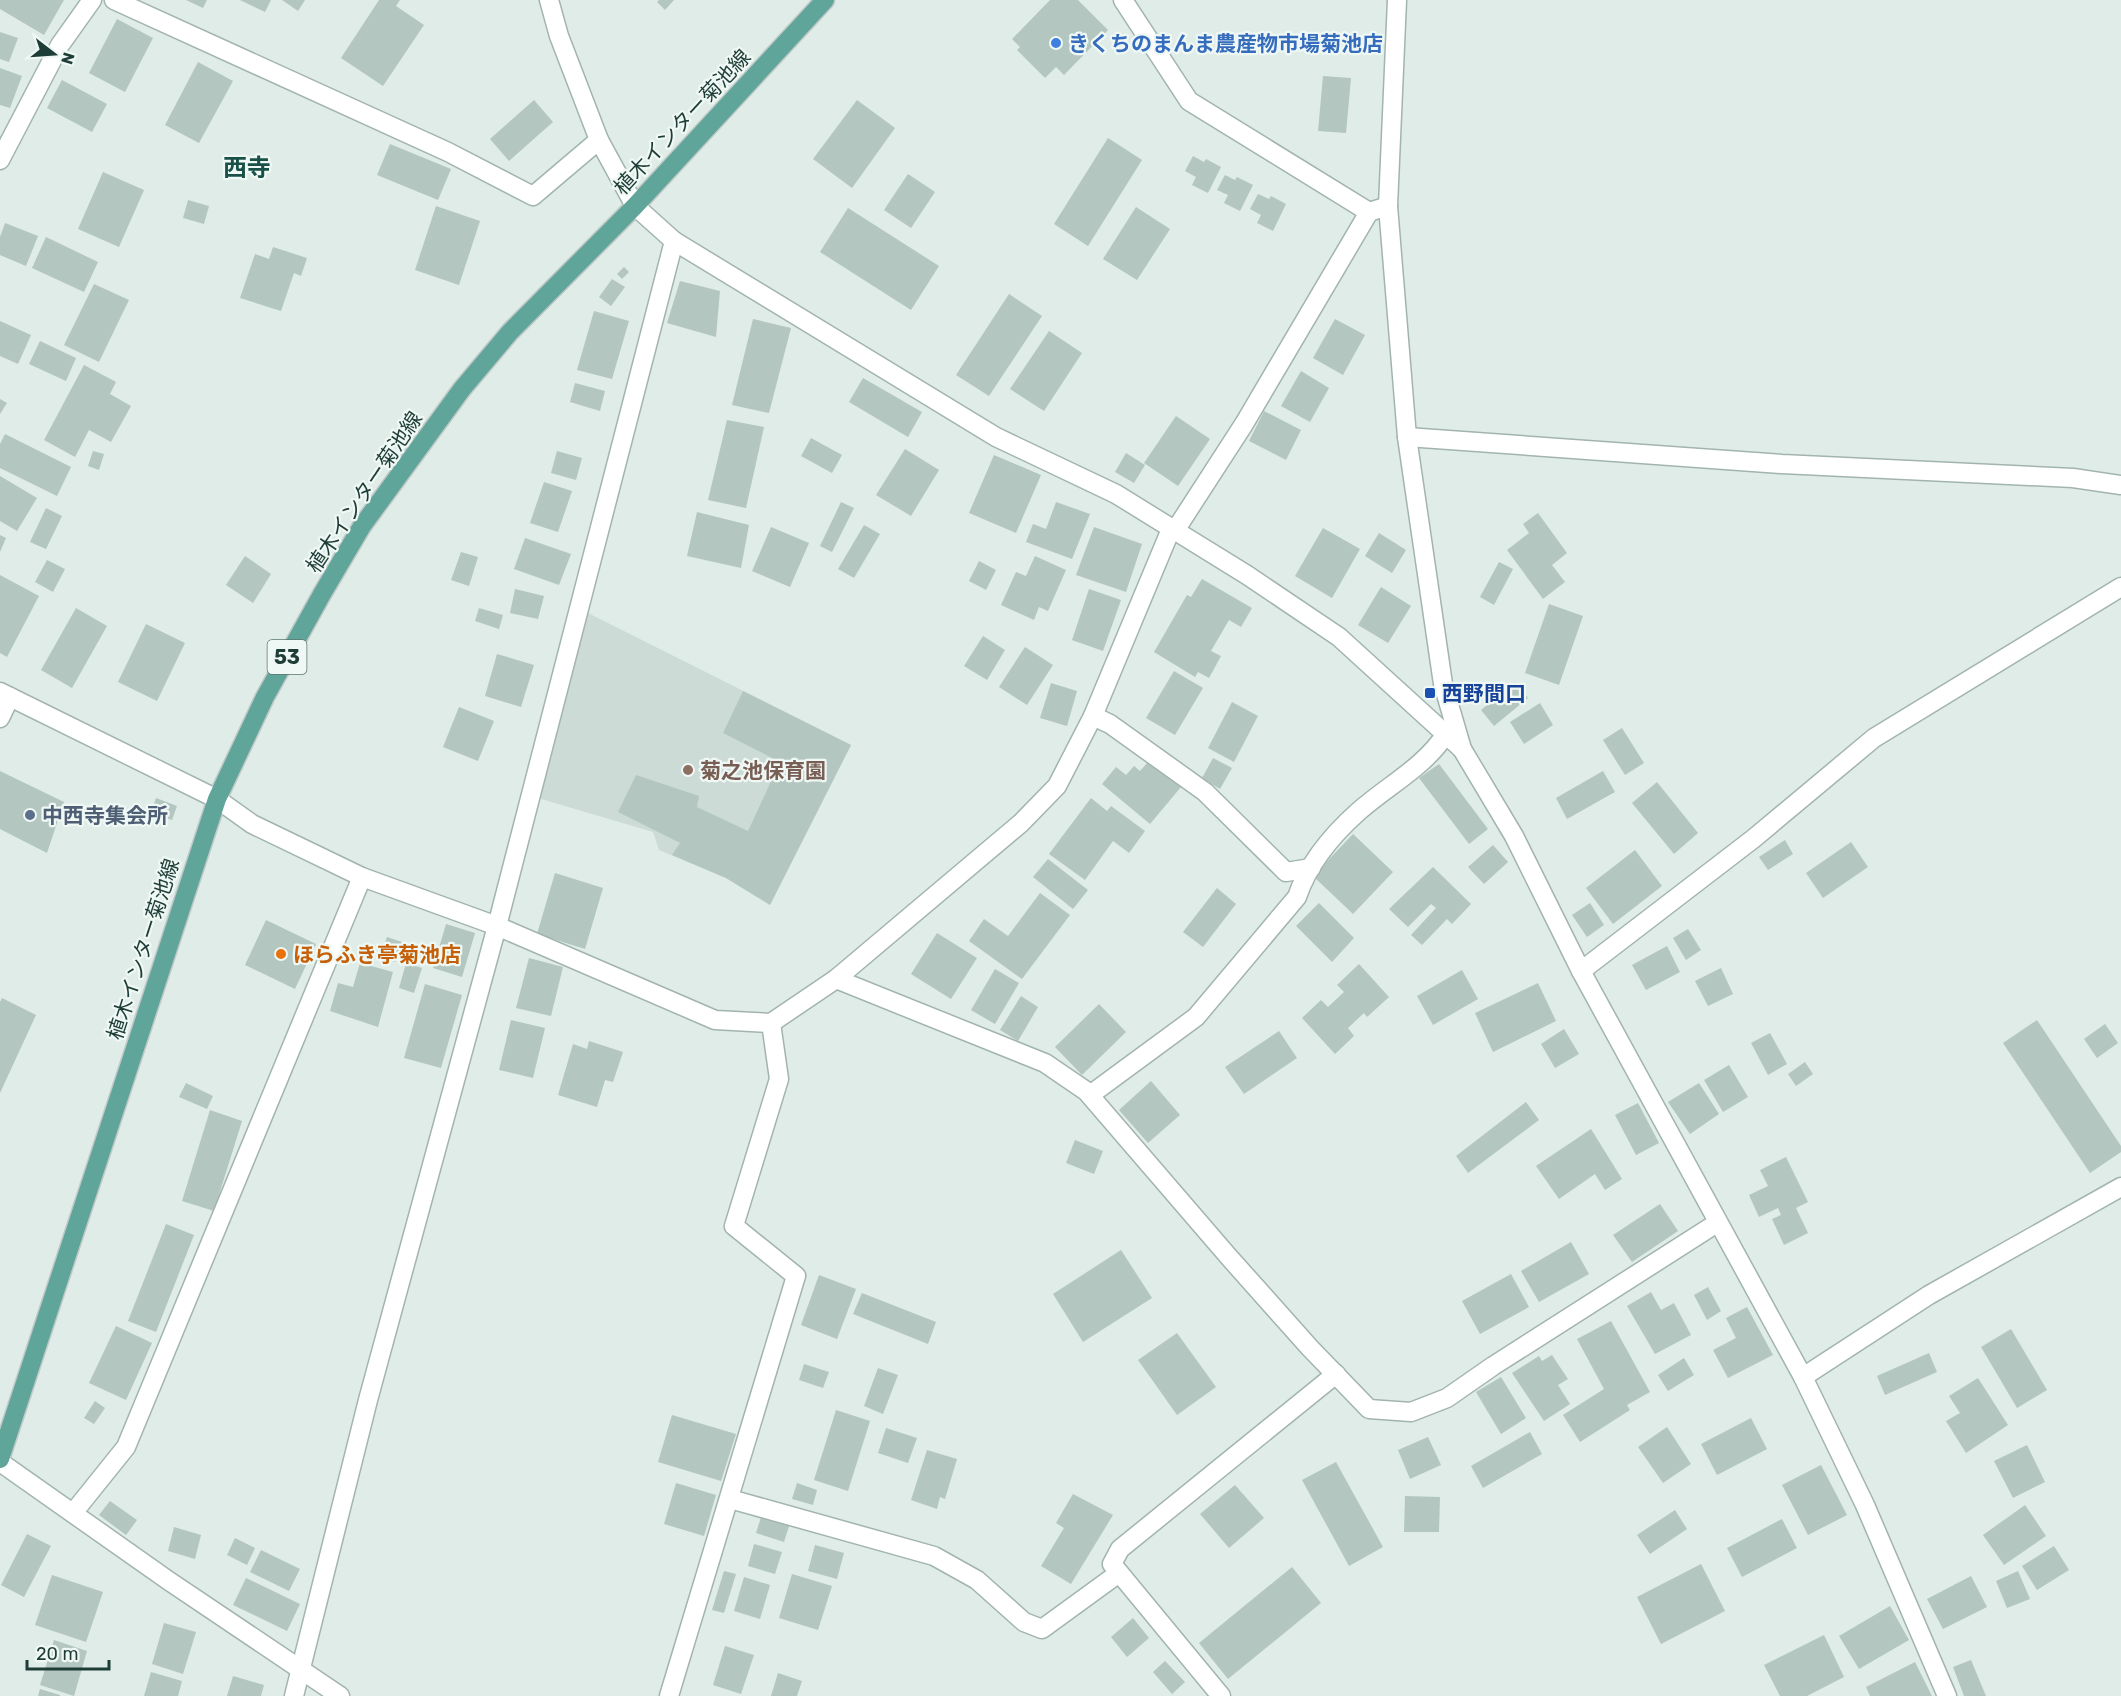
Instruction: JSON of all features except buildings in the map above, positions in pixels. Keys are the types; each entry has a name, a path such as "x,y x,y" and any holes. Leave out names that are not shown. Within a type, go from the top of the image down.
{"main road":[{"name":"植木インター菊池線","path":"0,1460 217,799 265,697 363,526 462,389 503,340 635,206 825,0"}],"street":[{"path":"0,160 60,45 92,0"},
{"path":"114,0 448,152 533,196 599,140"},
{"path":"549,0 559,36 599,140 635,206 674,241 996,437 1116,494 1339,637 1462,749"},
{"path":"1123,0 1188,101 1369,212"},
{"path":"1397,0 1388,206 1407,437 1443,684 1462,749 1514,836 1581,971 1803,1377 1865,1505 1947,1696"},
{"path":"0,718 5,694 217,799 252,824 362,877 497,927 716,1020 771,1023 836,979 861,954 1021,823 1057,786 1093,716 1171,529 1178,526 1244,423 1369,212 1388,206"},
{"path":"294,1696 368,1400 497,927 674,241"},
{"path":"1407,437 1782,464 2073,478 2121,485"},
{"path":"1581,971 1753,839 1874,738 2121,587"},
{"path":"1093,716 1110,724 1205,792 1286,872 1311,868"},
{"path":"1090,1095 1196,1017 1297,897 1304,876 1326,847 1359,812 1431,756 1446,734"},
{"path":"73,1513 126,1447 362,877"},
{"path":"836,979 1045,1063 1090,1095 1236,1264 1369,1408 1411,1412 1447,1398 1493,1366 1717,1223"},
{"path":"669,1696 796,1276 734,1226 779,1079 771,1023"},
{"path":"1803,1377 1929,1295 2121,1187"},
{"path":"1221,1696 1112,1564 1120,1549 1336,1374"},
{"path":"0,1460 73,1513 340,1696"},
{"path":"730,1498 934,1556 977,1580 1024,1622 1042,1629 1119,1573"}],"shaded area":[{"name":"菊之池保育園","path":"578,608 851,745 770,905 726,878 659,850 653,832 531,796"}],"place":[{"name":"きくちのまんま農産物市場菊池店","path":"1056,43"},
{"name":"西野間口","path":"1430,693"},
{"name":"菊之池保育園","path":"688,770"},
{"name":"中西寺集会所","path":"30,815"},
{"name":"ほらふき亭菊池店","path":"281,954"}],"district":[{"name":"西寺","path":"247,168"}]}
